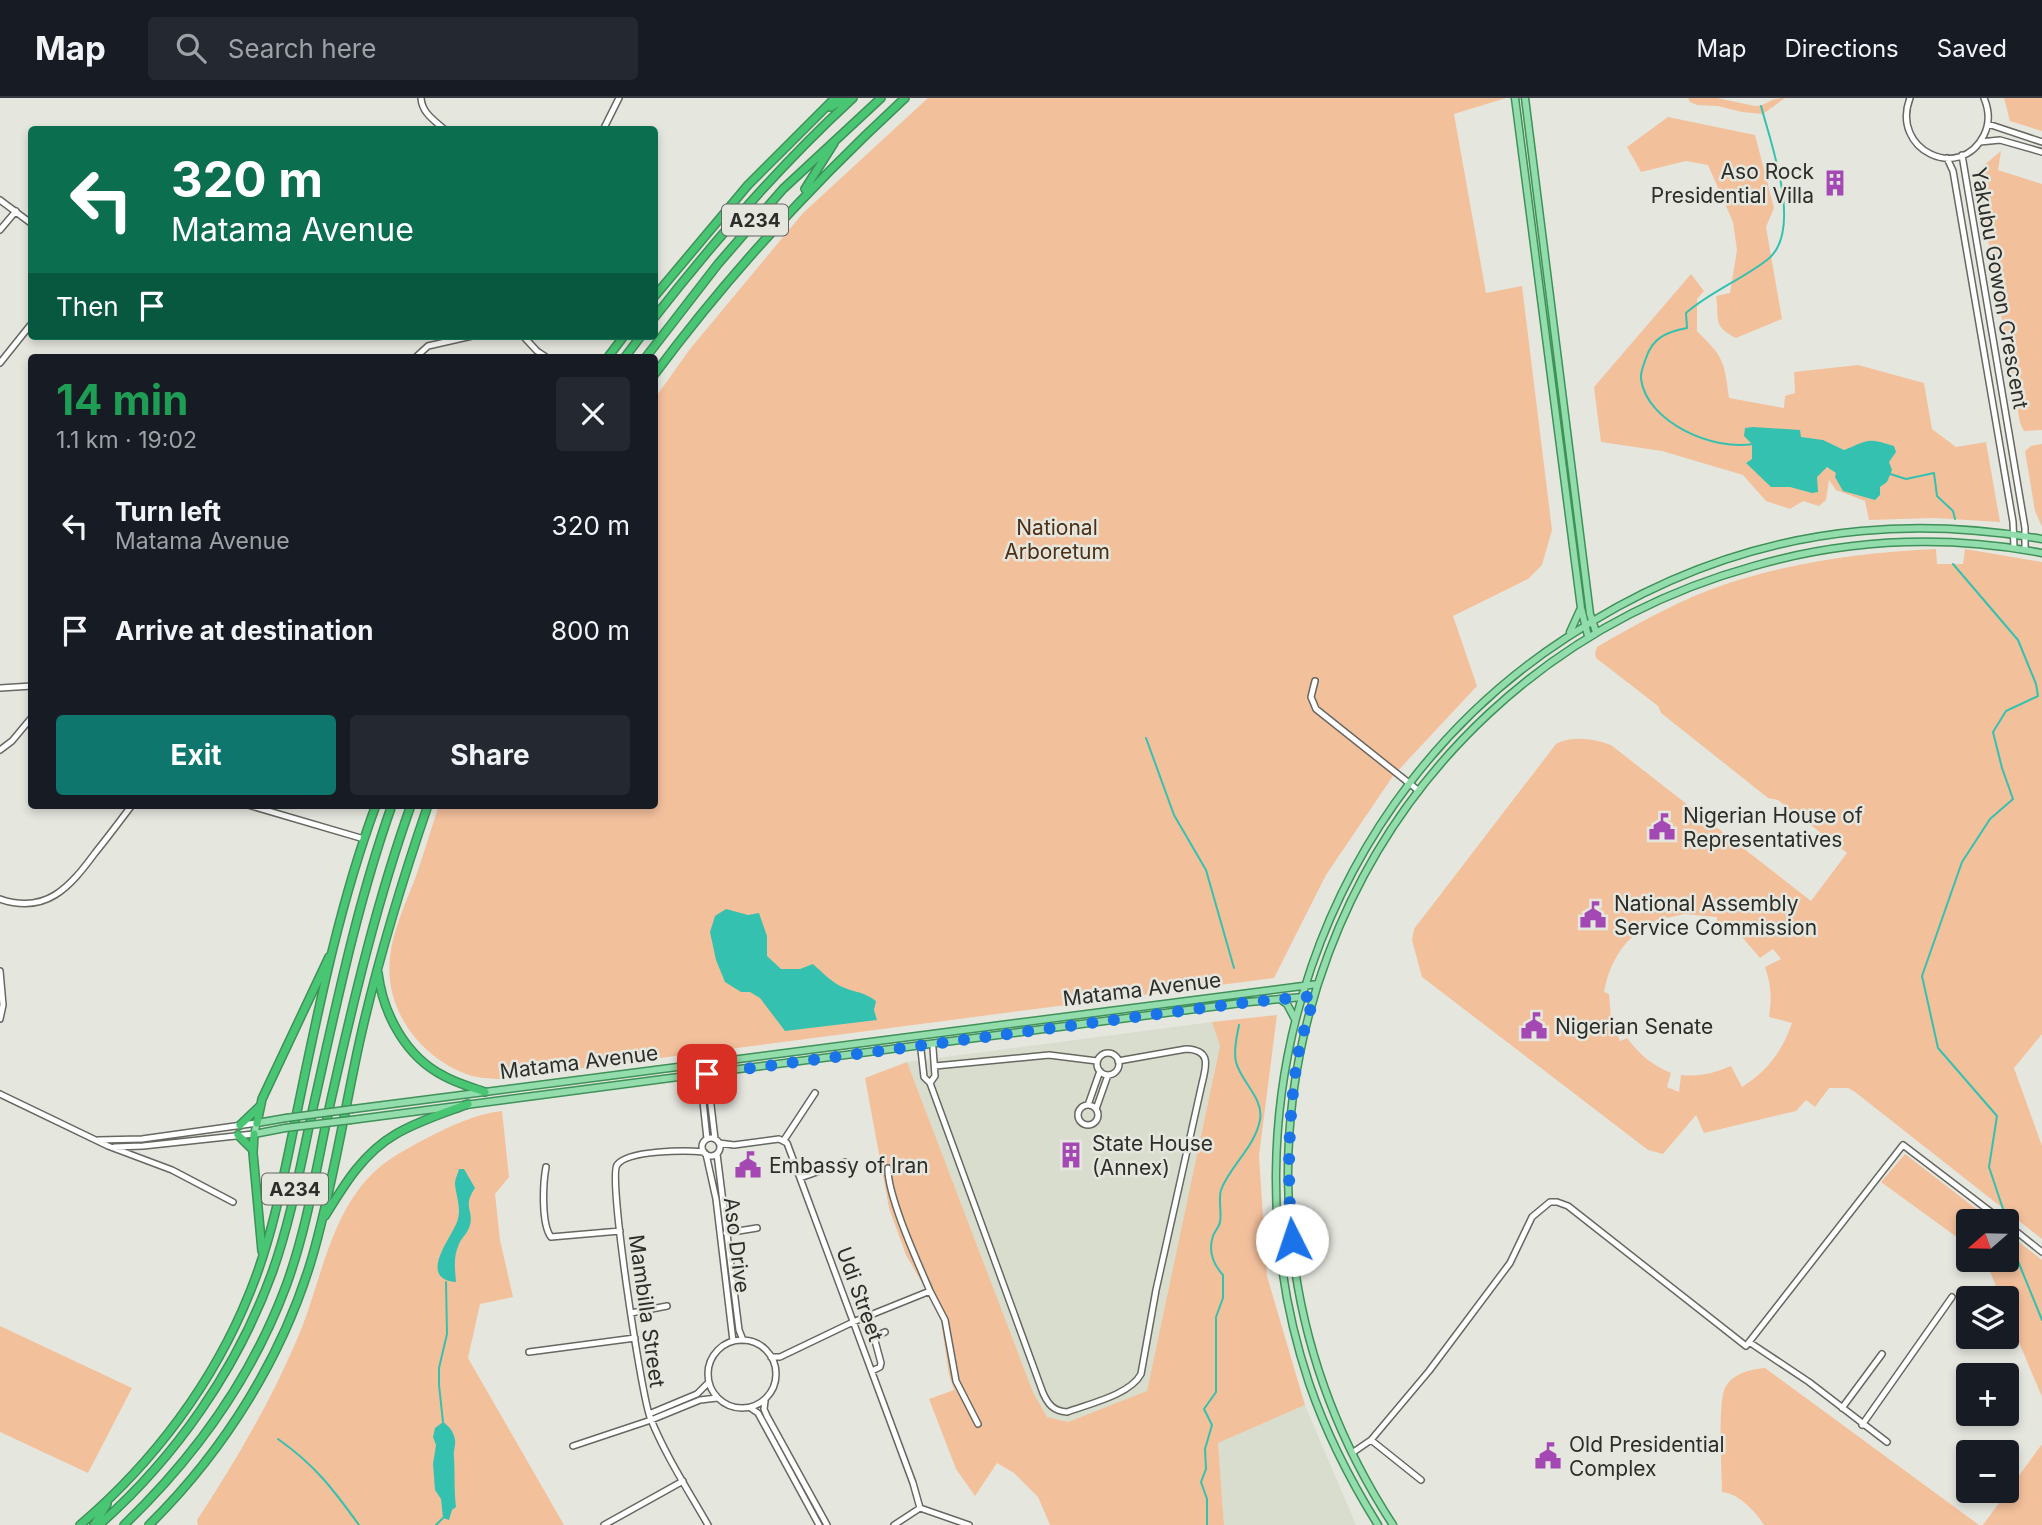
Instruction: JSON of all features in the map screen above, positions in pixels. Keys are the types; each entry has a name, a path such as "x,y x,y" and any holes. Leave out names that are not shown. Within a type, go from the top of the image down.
{"highway":[{"path":"658,292 739,195 835,98"},
{"path":"813,119 845,98"},
{"name":"A234","path":"658,313 774,176 853,98"},
{"name":"A234","path":"648,354 750,225 783,189 881,98"},
{"path":"658,370 723,287 798,202 905,98"},
{"path":"798,202 838,136"},
{"path":"610,354 621,340"},
{"path":"627,354 638,340"},
{"path":"80,1525 116,1492 160,1444 200,1389 242,1311 278,1197 334,947 363,839 374,809"},
{"name":"A234","path":"99,1525 158,1465 189,1427 236,1352 261,1300 281,1244 294,1194 357,915 391,809"},
{"name":"A234","path":"124,1525 175,1472 216,1418 254,1353 286,1286 304,1227 332,1092 370,933 410,809"},
{"path":"150,1524 207,1460 236,1419 265,1371 302,1287 321,1223 393,909 427,809"},
{"path":"257,1123 260,1106 334,947"},
{"path":"378,968 380,989 387,1011 410,1048 426,1065 444,1076 485,1092"},
{"path":"321,1223 350,1176 381,1144 398,1132 468,1104"},
{"path":"240,1125 260,1106"},
{"path":"254,1133 253,1150 262,1254"},
{"path":"237,1135 253,1150"},
{"path":"94,1525 116,1492"}],"main road":[{"path":"1515,98 1581,608 1588,636"},
{"path":"1525,98 1589,602 1596,632"},
{"path":"1378,1525 1323,1421 1299,1351 1285,1282 1277,1212 1276,1136 1279,1104 1301,997 1341,891 1377,827 1409,783 1476,707 1525,664 1584,624 1640,594 1698,568 1760,549 1815,537 1861,531 1901,529 2013,534 2042,539"},
{"path":"1393,1525 1352,1453 1334,1413 1311,1347 1299,1292 1292,1240 1288,1171 1291,1105 1299,1051 1314,996 1352,898 1387,835 1419,790 1487,716 1540,669 1588,636 1643,606 1703,581 1763,563 1862,545 1954,542 2042,553"},
{"path":"1589,602 1595,608 1608,611"},
{"path":"1567,637 1581,608"},
{"name":"Matama Avenue","path":"257,1123 1318,984"},
{"name":"Matama Avenue","path":"254,1133 1314,996"},
{"path":"1279,999 1291,1010 1296,1023"},
{"path":"988,1027 989,1037"},
{"path":"540,1085 541,1095"},
{"path":"254,1133 257,1123"}],"street":[{"path":"421,98 426,114 440,126"},
{"path":"605,126 619,98"},
{"path":"1910,98 1906,108 1910,136 1926,152 1947,158 1962,155 1980,142 1988,124 1984,98"},
{"path":"1988,124 2042,142"},
{"path":"1980,142 2000,141 2042,152"},
{"name":"Yakubu Gowon Crescent","path":"1962,155 2026,536 2025,550"},
{"name":"Yakubu Gowon Crescent","path":"1947,158 1953,171 1975,293 2014,548"},
{"path":"0,200 28,221"},
{"path":"0,230 16,211"},
{"path":"0,363 28,328"},
{"path":"419,354 428,346 454,340"},
{"path":"527,340 542,354"},
{"path":"1315,681 1311,697 1316,709 1419,790"},
{"path":"0,688 28,687"},
{"path":"0,750 12,741 28,722"},
{"path":"1,900 29,903 59,894 86,867 129,809"},
{"path":"262,809 363,839"},
{"path":"0,971 3,1005 0,1019"},
{"path":"930,1083 935,1076 933,1048"},
{"path":"921,1050 925,1077 930,1083 1043,1393 1053,1409 1067,1412 1127,1389 1137,1382 1141,1374 1156,1290 1205,1067 1203,1053 1195,1049 1118,1061"},
{"path":"1088,1105 1082,1107 1079,1119 1083,1124 1090,1125 1098,1116 1096,1110 1108,1075 1116,1070 1118,1061 1114,1055 1108,1053 1101,1055 1097,1061"},
{"path":"935,1066 1049,1055 1097,1061"},
{"path":"1088,1105 1100,1071 1097,1061"},
{"path":"702,1064 717,1141"},
{"path":"1100,1071 1108,1075"},
{"path":"704,1074 705,1142"},
{"path":"691,1150 712,1156 734,1145 784,1140 815,1093"},
{"path":"0,1094 108,1146 172,1170 233,1202"},
{"path":"1088,1105 1096,1110"},
{"name":"Matama Avenue","path":"95,1140 142,1139 257,1123"},
{"name":"Matama Avenue","path":"108,1146 143,1146 254,1133"},
{"name":"Udi Street","path":"784,1140 914,1483 920,1508"},
{"path":"691,1150 705,1142 717,1141 734,1145"},
{"name":"Aso Drive","path":"717,1141 726,1233 739,1330 743,1340"},
{"name":"Aso Drive","path":"705,1142 716,1199 733,1341"},
{"path":"1352,1453 1371,1440 1416,1387 1498,1281 1518,1248 1532,1217 1549,1202 1568,1206 1746,1346 1903,1145 1987,1209"},
{"name":"Mambilla Street","path":"691,1150 628,1157 618,1163 614,1182 642,1391 650,1417 708,1525"},
{"path":"800,1178 845,1162"},
{"path":"546,1167 543,1182 547,1230 551,1237 620,1231"},
{"path":"888,1168 888,1179 897,1205 930,1291 946,1320 956,1381 978,1424"},
{"path":"726,1233 757,1228"},
{"path":"2020,1235 2042,1252"},
{"path":"771,1357 780,1357 853,1322 930,1291"},
{"path":"1862,1425 1952,1297"},
{"path":"631,1313 667,1306"},
{"path":"872,1371 880,1367 881,1363 874,1337 885,1332"},
{"path":"529,1352 635,1338"},
{"path":"819,1525 758,1413 748,1408 728,1406 717,1398 709,1382 708,1372 712,1358 720,1348 733,1341 743,1340 760,1345 771,1357 776,1367 776,1381 763,1404 767,1416 827,1525"},
{"path":"1749,1342 1887,1442"},
{"path":"1842,1408 1882,1354"},
{"path":"650,1417 698,1394 709,1382"},
{"path":"573,1446 700,1400 717,1398"},
{"path":"748,1408 766,1399"},
{"path":"1371,1440 1421,1480"},
{"path":"604,1525 683,1480"},
{"path":"894,1525 920,1508 969,1525"}],"shaded area":[{"path":"1212,1022 1220,1046 1147,1392 1068,1422 1047,1417 1033,1392 907,1062"},
{"path":"1305,1405 1356,1525 1224,1525 1218,1443"}],"green space":[{"name":"National Arboretum","path":"928,98 1506,98 1454,114 1486,293 1522,286 1552,530 1542,565 1528,579 1453,616 1477,686 1393,776 1326,875 1274,978 498,1079 466,1074 433,1055 408,1028 393,995 390,976 394,936 438,809 658,809 658,394 690,349 803,213"},
{"path":"1688,98 1717,98 1755,106 1785,98 1763,114 1697,105"},
{"path":"2004,98 2042,98 2042,131 2010,121"},
{"path":"1668,117 1755,135 1774,208 1766,227 1782,319 1736,338 1720,325 1716,296 1730,293 1737,250 1733,222 1708,165 1686,161 1641,172 1627,147"},
{"path":"2001,151 1998,170 2042,184 2042,430 2024,431 2020,423 1976,172"},
{"path":"1691,274 1704,291 1697,299 1697,331 1721,360 1729,398 1784,408 1785,396 1795,393 1794,372 1858,365 1924,383 1932,429 1956,447 1986,442 2000,522 1934,518 1869,520 1865,501 1836,490 1829,480 1826,500 1819,506 1803,501 1790,509 1766,501 1743,475 1662,451 1601,442 1594,387"},
{"path":"2042,444 2042,527 2035,511 2025,451 2031,446"},
{"path":"1936,549 1937,564 1963,564 1965,549 2042,562 2042,1034 2014,1068 2042,1146 2042,1239 2020,1222 2020,1209 2004,1209 1848,1088 1829,1088 1815,1107 1806,1100 1796,1111 1704,1133 1696,1115 1663,1154 1648,1150 1422,977 1412,940 1414,929 1556,744 1562,741 1590,740 1611,745 1811,901 1847,853 1778,800 1768,798 1661,713 1658,706 1596,658 1595,653 1597,647 1644,620 1726,584 1803,564","holes":["1684,914 1717,917 1716,924 1742,937 1760,958 1773,949 1781,959 1765,967 1770,991 1769,1017 1792,1023 1773,1060 1742,1087 1731,1066 1707,1074 1681,1075 1679,1092 1667,1087 1671,1073 1647,1059 1627,1038 1620,1041 1611,1018 1609,994 1604,992 1617,956 1632,937 1653,922 1665,916 1667,918"]},
{"path":"1277,1015 1259,1156 1267,1276 1305,1405 1218,1443 1224,1525 1050,1525 1038,1497 1014,1473 997,1463 975,1496 956,1469 929,1399 954,1390 949,1375 940,1314 906,1255 889,1208 865,1078 907,1062 1033,1392 1047,1417 1068,1422 1147,1391 1220,1046 1212,1022"},
{"path":"502,1111 509,1177 495,1194 500,1240 513,1297 480,1304 468,1358 564,1525 198,1525 197,1520 250,1434 285,1367 304,1323 334,1234 355,1194 376,1170 405,1150 463,1121"},
{"path":"1905,1154 1976,1209 1956,1209 1956,1237 1881,1182"},
{"path":"2020,1243 2042,1260 2042,1397 2019,1342 2019,1286 1996,1286 1990,1272 2020,1272"},
{"path":"0,1326 132,1388 88,1473 0,1432"},
{"path":"1765,1368 1979,1525 1764,1525 1746,1504 1722,1492 1721,1436 1723,1393 1726,1386 1738,1375"},
{"path":"2042,1444 2042,1525 1983,1525 1999,1503 2019,1503 2019,1476"}],"water":[{"path":"1745,428 1800,430 1801,437 1823,440 1844,450 1863,442 1878,441 1894,446 1896,452 1889,462 1892,470 1875,500 1843,491 1835,477 1836,473 1827,467 1817,477 1818,492 1771,487 1746,463 1752,459 1752,444 1744,436"},
{"path":"726,909 748,915 759,913 767,936 767,956 781,969 800,969 813,964 836,983 876,1001 874,1010 877,1020 785,1031 760,998 750,992 741,992 725,982 716,960 710,932 715,916"},
{"path":"459,1169 464,1169 475,1188 469,1200 470,1225 456,1254 456,1282 439,1274 438,1266 457,1222 459,1207 455,1180"},
{"path":"443,1422 452,1432 455,1442 456,1507 449,1520 443,1518 441,1499 435,1490 433,1464 435,1428"}],"waterway":[{"path":"1753,444 1720,443 1685,431 1656,409 1646,395 1641,377 1649,351 1657,340 1673,331 1687,328 1686,313 1767,260 1778,247 1783,229 1782,187 1761,106"},
{"path":"1887,473 1906,479 1934,473 1937,496 1953,511 1955,519"},
{"path":"1953,564 2018,640 2036,684 2038,696 2006,711 1993,732 2013,799 1990,819 1962,862 1922,976 1938,1048 1997,1116 1989,1167 2003,1209"},
{"path":"1146,738 1174,815 1206,870 1234,968"},
{"path":"1207,1525 1207,1499 1201,1482 1206,1469 1205,1449 1212,1425 1204,1409 1216,1392 1216,1317 1223,1298 1223,1275 1212,1257 1211,1247 1220,1222 1221,1190 1248,1148 1260,1120 1259,1104 1236,1062 1235,1048 1239,1025"},
{"path":"2020,1266 2042,1320"},
{"path":"443,1422 439,1368 447,1334 446,1282"},
{"path":"278,1439 323,1478 359,1525"},
{"path":"436,1525 443,1518"}],"place":[{"name":"Aso Rock Presidential Villa","path":"1835,183"},
{"name":"Nigerian House of Representatives","path":"1662,827"},
{"name":"National Assembly Service Commission","path":"1593,915"},
{"name":"Nigerian Senate","path":"1534,1026"},
{"name":"State House (Annex)","path":"1071,1155"},
{"name":"Embassy of Iran","path":"748,1165"},
{"name":"Old Presidential Complex","path":"1548,1456"}],"route":[{"path":"707,1074 1249,1002 1314,996 1299,1051 1291,1105 1288,1171 1292,1240"}]}
